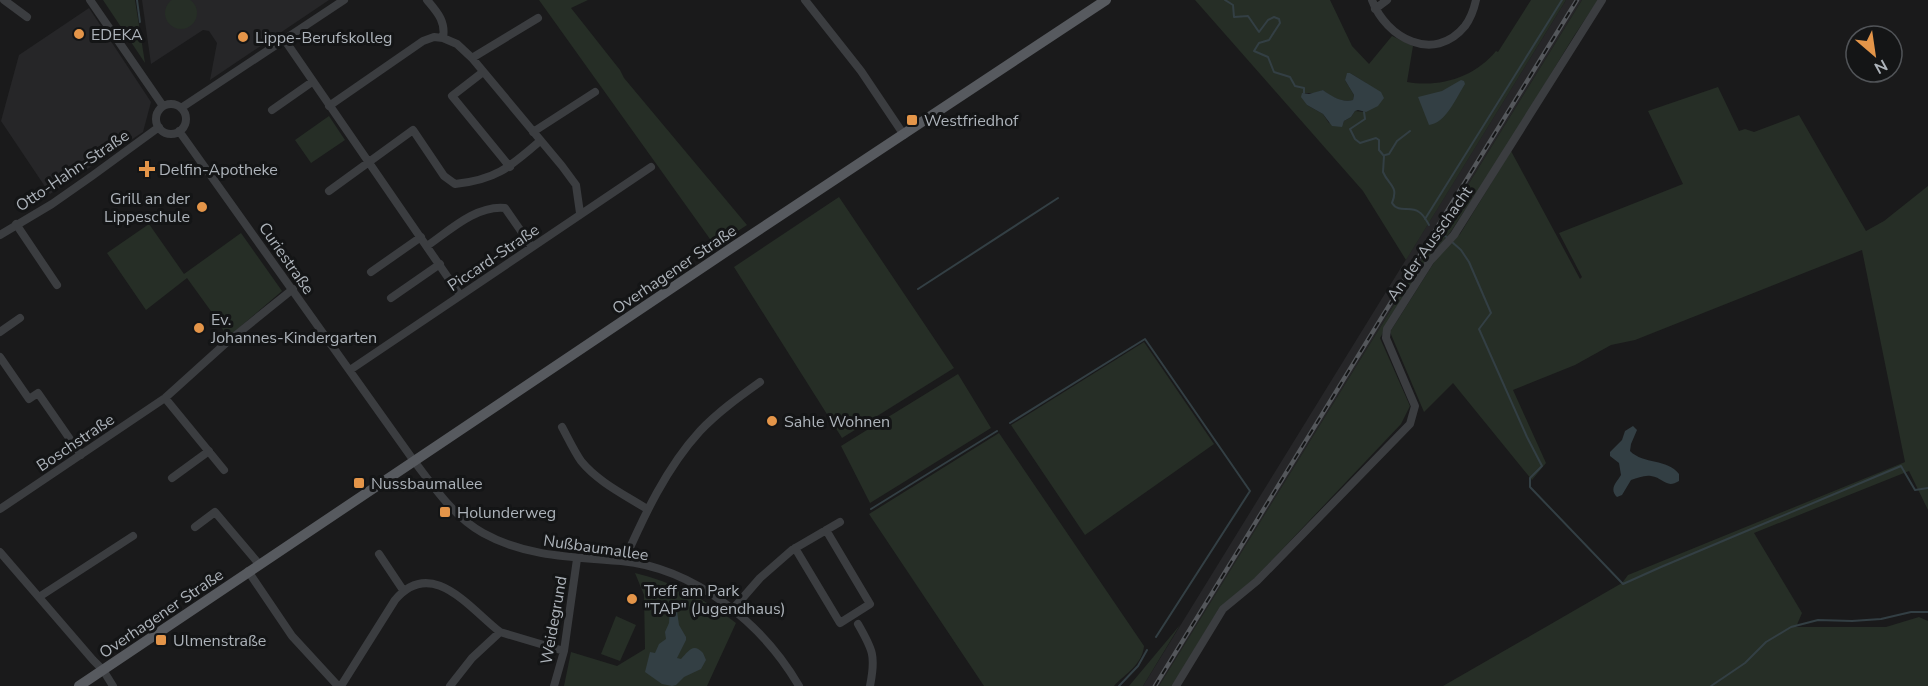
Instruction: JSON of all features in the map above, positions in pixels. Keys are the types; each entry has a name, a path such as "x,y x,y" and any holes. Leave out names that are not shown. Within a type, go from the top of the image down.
{"main road":[{"name":"Overhagener Straße","path":"79,686 1106,0"}],"street":[{"path":"1,0 27,17"},
{"path":"90,0 163,106"},
{"path":"181,108 344,0"},
{"path":"427,0 441,17 443,38"},
{"path":"805,0 861,71 904,135"},
{"path":"1372,0 1375,9 1393,32 1416,44 1441,42 1458,33 1466,25 1476,0"},
{"path":"1375,9 1387,0"},
{"name":"An der Ausschacht","path":"1176,686 1222,609 1257,581 1410,423 1415,406 1386,338 1387,329 1430,261 1454,235 1602,0"},
{"path":"472,58 538,18"},
{"path":"329,106 423,40 434,37 443,38 457,44 472,58 562,165 576,185 580,213"},
{"path":"284,39 460,295"},
{"path":"483,72 452,96 510,167"},
{"path":"272,110 312,82"},
{"path":"533,132 595,92"},
{"path":"173,104 181,108 185,120 179,130 166,133 159,127 157,114 163,106 173,104"},
{"name":"Otto-Hahn-Straße","path":"0,235 52,204 159,127"},
{"name":"Curiestraße","path":"179,130 414,461"},
{"path":"329,191 413,130 444,176 455,184 497,174 510,167 540,141"},
{"name":"Piccard-Straße","path":"350,370 651,167"},
{"path":"427,246 466,219 497,207 505,208 532,247"},
{"path":"16,225 57,285"},
{"path":"371,273 421,237"},
{"path":"391,298 440,264"},
{"name":"Boschstraße","path":"0,509 165,398 226,343 292,289"},
{"path":"0,332 20,318"},
{"path":"0,357 30,399 38,393 81,455"},
{"path":"624,561 647,509 700,431 760,382"},
{"path":"165,398 224,470"},
{"path":"562,427 581,460 591,470 615,489 647,509"},
{"path":"172,478 209,452"},
{"name":"Nußbaumallee","path":"414,461 450,507 483,533 525,551 577,559 624,561 656,569 701,589 733,609 774,648 799,686"},
{"path":"195,527 215,512 259,564"},
{"path":"733,609 760,579 795,548 840,522"},
{"path":"795,548 840,623 870,604 826,530"},
{"path":"39,597 132,536"},
{"path":"0,552 103,670 113,686"},
{"path":"379,554 403,590"},
{"name":"Weidegrund","path":"554,686 564,651 577,559"},
{"path":"248,572 292,636 339,686 395,600 403,590 419,583 434,584 450,590 500,632 564,651"},
{"path":"858,624 870,646 874,665 870,686"},
{"path":"450,686 472,658 500,632"}],"shaded area":[{"path":"181,-3 192,2 197,13 192,24 181,29 170,24 165,13 170,2"},
{"path":"103,0 135,0 145,63"},
{"name":"Lippe-Berufskolleg","path":"142,0 329,0 210,80 217,43 209,31 203,30 151,64"},
{"path":"539,0 588,0 571,8 624,78 747,225 715,246"},
{"path":"1195,0 1330,0 1352,46 1369,64 1392,36 1413,46 1407,82 1432,83 1444,82 1467,74 1478,68 1496,51 1498,52 1531,0 1566,0 1406,260 1363,191","holes":["1350,73 1366,83 1364,112 1355,111 1343,124 1329,123 1323,114 1307,105 1304,93 1323,90 1337,99 1353,100 1354,95 1345,80 1347,74"]},
{"path":"1566,0 1582,0 1159,686 1143,686"},
{"path":"1582,0 1598,0 1502,154 1450,233 1427,260 1380,338 1410,406 1401,424 1255,578 1220,607 1172,686 1159,686"},
{"path":"89,8 151,102 143,132 50,194 1,121 19,55"},
{"path":"1347,73 1381,92 1384,98 1378,106 1366,112 1355,111 1344,121 1342,127 1332,126 1323,114 1307,105 1301,97 1302,93 1309,94 1323,90 1341,100 1353,100 1354,95 1345,80"},
{"path":"1461,80 1465,84 1450,109 1441,120 1429,125 1418,97 1442,91"},
{"path":"1718,87 1739,131 1745,129 1754,132 1799,115 1866,231 1884,221 1928,186 1928,510 1909,471 1754,533 1802,613 1796,627 1886,627 1919,617 1928,621 1928,686 1443,686 1622,583 1628,575 1905,462 1862,250 1635,340 1611,345 1575,365 1513,390 1546,463 1532,480 1453,383 1424,412 1390,332 1445,245 1460,234 1511,151 1580,279 1582,277 1559,233 1683,184 1648,111"},
{"path":"329,116 345,140 311,163 295,140"},
{"path":"839,197 954,368 842,438 734,267"},
{"path":"149,224 184,274 241,233 282,291 226,339 221,325 187,278 146,310 107,253"},
{"path":"1144,342 1214,444 1085,535 1011,425"},
{"path":"958,374 991,428 870,503 841,446"},
{"path":"1633,426 1637,430 1630,451 1642,458 1674,469 1679,474 1679,481 1671,484 1651,476 1641,477 1631,480 1622,495 1617,497 1613,489 1621,475 1619,463 1610,456 1610,452 1622,440 1625,431"},
{"path":"999,433 1144,646 1137,664 1114,686 984,686 869,514"},
{"path":"635,573 688,592 736,623 707,686 564,686 571,652 617,666 645,649 644,595"},
{"path":"670,609 677,611 679,625 686,637 677,658 681,659 691,649 696,648 703,653 706,660 701,669 672,686 662,684 645,672 650,652 655,653 659,644 666,639 665,632 669,623"},
{"path":"616,616 636,625 620,661 601,654"},
{"path":"1180,625 1143,686 1129,686"}],"waterway":[{"path":"137,0 140,22"},
{"path":"1225,0 1233,5 1234,17 1248,16 1259,32 1268,20 1274,17 1279,19 1280,23 1269,40 1259,43 1254,51 1268,57 1274,72 1290,77 1295,86 1304,88 1304,93"},
{"path":"1425,219 1562,0"},
{"path":"1364,112 1365,119 1350,129 1355,139 1360,143 1376,138 1379,140 1379,150 1384,156 1383,172 1394,189 1392,203 1401,209 1416,210 1424,216 1429,225"},
{"path":"1385,155 1389,154 1397,141 1410,131"},
{"path":"918,289 1058,198"},
{"path":"1442,233 1461,250 1469,262 1491,313 1479,329 1542,466 1530,478 1530,487 1623,584 1901,466 1915,490 1928,488"},
{"path":"1010,423 1145,339 1250,491 1156,637"},
{"path":"871,509 997,431"},
{"path":"1711,686 1745,663 1766,642 1791,627 1818,620 1881,619 1911,612 1928,612"},
{"path":"1119,686 1138,666 1147,650"}],"railway":[{"path":"1155,686 1577,0"}],"place":[{"name":"EDEKA","path":"79,34"},
{"name":"Lippe-Berufskolleg","path":"243,37"},
{"name":"Westfriedhof","path":"912,120"},
{"name":"Delfin-Apotheke","path":"147,169"},
{"name":"Grill an der Lippeschule","path":"202,207"},
{"name":"Ev. Johannes-Kindergarten","path":"199,328"},
{"name":"Sahle Wohnen","path":"772,421"},
{"name":"Nussbaumallee","path":"359,483"},
{"name":"Holunderweg","path":"445,512"},
{"name":"Treff am Park \"TAP\" (Jugendhaus)","path":"632,599"},
{"name":"Ulmenstraße","path":"161,640"}]}
